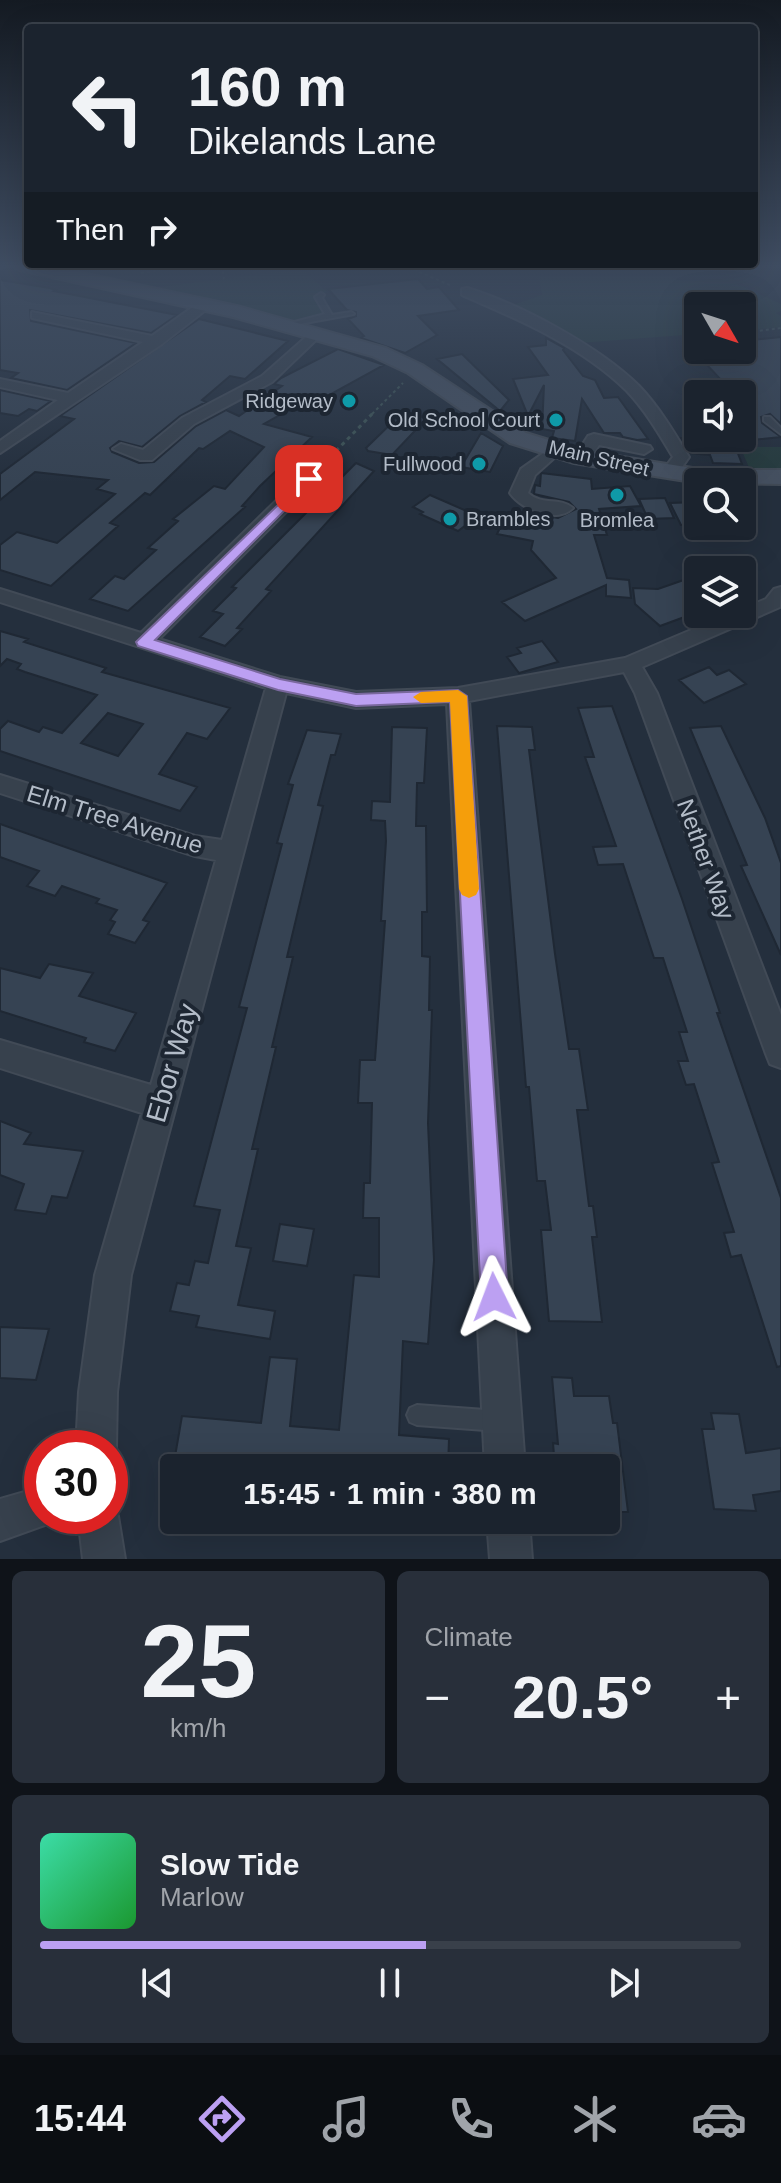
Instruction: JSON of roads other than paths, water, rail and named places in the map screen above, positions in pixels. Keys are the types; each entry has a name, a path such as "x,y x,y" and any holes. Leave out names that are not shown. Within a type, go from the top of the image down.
{"street":[{"path":"142,338 157,341"},
{"path":"0,448 68,398 161,338"},
{"path":"121,449 146,456 188,421 267,379 308,338"},
{"name":"Main Street","path":"347,338 415,369 518,438 555,450 589,442 669,473 717,478 781,477"},
{"path":"561,338 620,378 651,409 681,457 669,473"},
{"path":"0,383 68,398"},
{"path":"589,442 644,449"},
{"path":"555,450 527,473 519,493 527,504 538,508 564,508"},
{"path":"144,642 327,461"},
{"path":"0,595 278,684 356,700 458,696 630,664 778,601"},
{"name":"Nether Way","path":"630,664 646,693 781,1054"},
{"name":"Ebor Way","path":"97,1430 98,1392 113,1275 278,684"},
{"path":"458,696 504,1454"},
{"name":"Elm Tree Avenue","path":"0,784 195,846 230,852"},
{"path":"0,1054 160,1103"},
{"path":"0,1520 24,1513"},
{"path":"101,1534 104,1559"},
{"path":"509,1534 511,1559"}],"lane":[{"path":"767,419 781,432"},
{"path":"417,1415 502,1421"}],"place":[{"name":"Ridgeway","path":"349,401"},
{"name":"Old School Court","path":"556,420"},
{"name":"Fullwood","path":"479,464"},
{"name":"Bromlea","path":"617,495"},
{"name":"Brambles","path":"450,519"}]}
